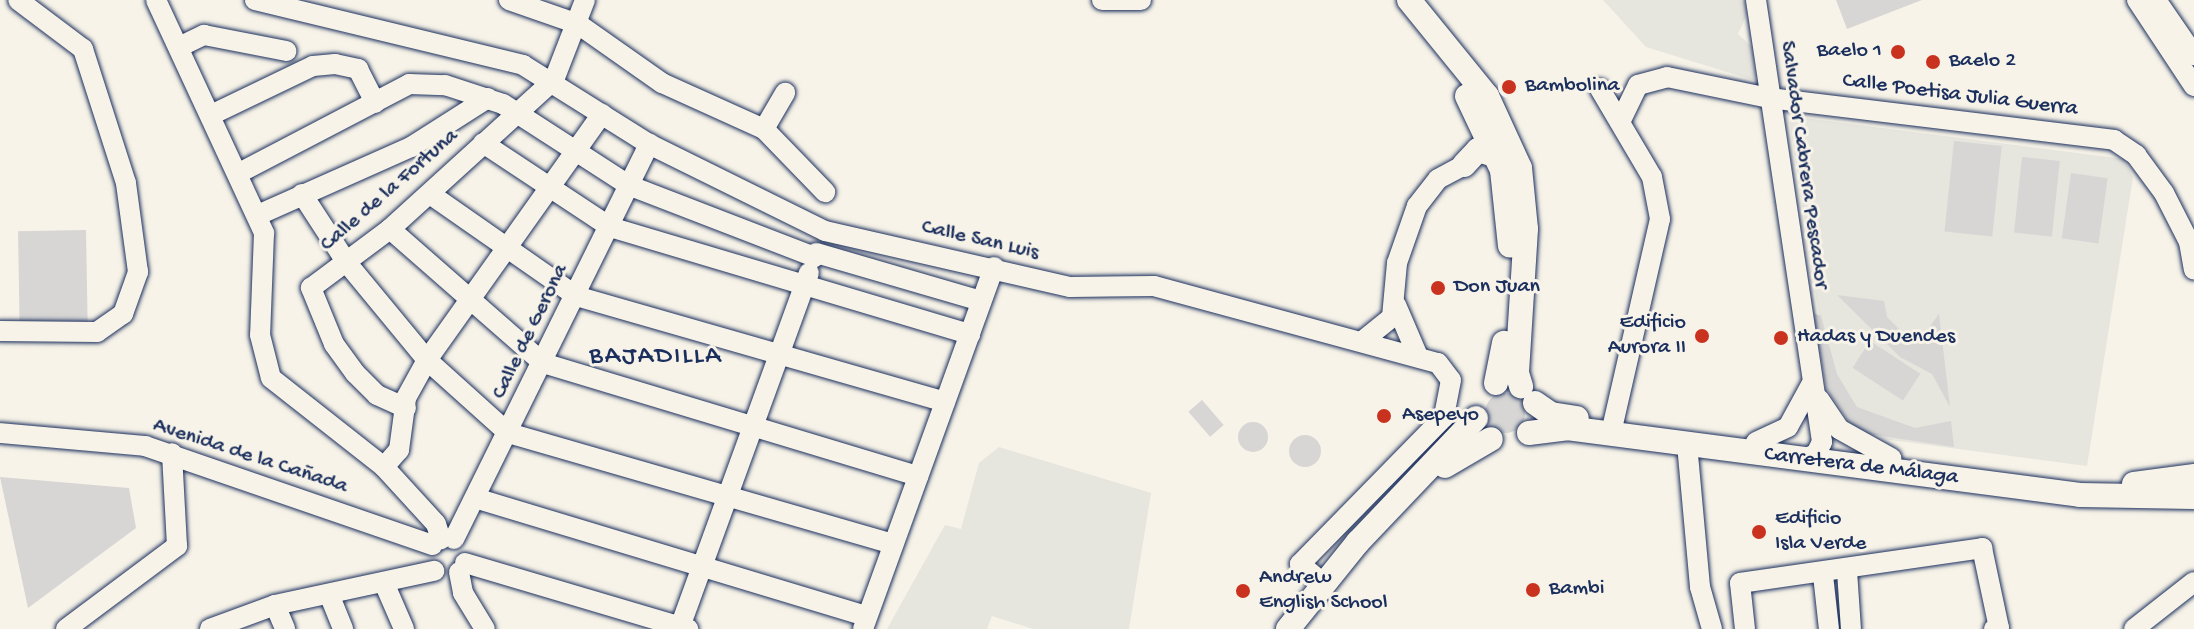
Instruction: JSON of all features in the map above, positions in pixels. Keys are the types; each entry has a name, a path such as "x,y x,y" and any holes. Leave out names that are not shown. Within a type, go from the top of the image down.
{"main road":[{"path":"1288,629 1324,584 1476,418 1480,397 1496,383 1515,188 1496,151 1487,111 1391,0"},
{"path":"1305,629 1401,511 1458,455 1491,439 1511,443 1529,433 1513,145 1409,0"},
{"path":"1469,162 1487,111"},
{"path":"1469,162 1496,151"},
{"path":"1469,162 1493,172 1515,188"},
{"path":"1496,383 1528,394"},
{"name":"Carretera de Málaga","path":"1528,394 1551,414 1613,424 1756,442 1812,454 2080,495 2168,499 2194,497"},
{"path":"1476,418 1491,439"},
{"name":"Carretera de Málaga","path":"1529,433 1567,428 1687,444 1891,458 2129,484 2194,476"}],"street":[{"path":"0,331 97,332 123,314 138,272 126,183 83,49 18,0"},
{"path":"156,0 258,215 266,248 260,335 271,378 384,467 436,524 442,541"},
{"name":"Calle San Luis","path":"255,0 523,65 554,80 649,144 825,231 994,267 1070,287 1154,286 1365,339 1417,354 1447,370 1451,380 1444,417 1300,564 1324,584"},
{"path":"509,0 578,24 662,83 764,129 825,192"},
{"name":"Calle de la Fortuna","path":"406,408 377,395 355,373 334,344 311,288 390,229 554,80 585,0"},
{"path":"1102,0 1141,0"},
{"name":"Salvador Cabrera Pescador","path":"1756,0 1811,385 1812,454"},
{"path":"2149,4 2194,55"},
{"path":"2149,4 2194,86"},
{"path":"179,47 204,35 286,51"},
{"path":"211,115 313,66 358,69 375,103"},
{"name":"Calle Poetisa Julia Guerra","path":"1621,120 1635,88 1657,78 1769,98 2114,140 2136,155 2164,193 2189,242 2194,270"},
{"path":"239,173 420,82 488,98 518,112 578,155 628,185 816,255 981,301"},
{"path":"1600,89 1652,177 1660,219 1613,424"},
{"path":"764,129 785,93"},
{"path":"258,215 411,147 488,98"},
{"path":"384,467 399,450 406,408 427,360 471,305 552,192 602,114"},
{"path":"483,143 552,192 610,227 970,334"},
{"name":"Calle de Gerona","path":"442,541 475,498 649,144"},
{"path":"1365,339 1385,327 1396,305 1404,237 1438,179 1469,162"},
{"path":"302,194 347,263 427,360 508,433 893,544"},
{"path":"430,194 508,252 576,296 945,402"},
{"path":"390,229 471,305 543,363 754,424 918,476"},
{"path":"210,629 275,605 462,567 684,628 702,565 825,231"},
{"path":"475,498 702,565 865,622 994,267"},
{"path":"1396,305 1417,354"},
{"path":"1756,442 1788,427 1811,385"},
{"name":"Salvador Cabrera Pescador","path":"1811,385 1839,429 1891,458"},
{"name":"Avenida de la Cañada","path":"0,433 172,453 442,541"},
{"path":"1687,444 1698,574 1712,629"},
{"path":"66,629 177,546 172,453"},
{"path":"2168,499 2194,512"},
{"path":"442,541 463,546 463,593 485,629"},
{"path":"434,571 429,561 442,541"},
{"path":"1745,629 1740,583 1823,575 1982,548 1999,628 1994,629"},
{"path":"1847,571 1851,629"},
{"path":"1823,575 1829,629"},
{"path":"2134,629 2194,582"},
{"path":"385,585 404,629"},
{"path":"329,594 343,629"},
{"path":"275,605 285,629"}],"shaded area":[{"path":"1603,0 1745,0 1747,14 1738,34 1752,47 1756,81 1646,47"},
{"path":"1836,0 1922,0 1847,29"},
{"path":"1789,116 2124,159 2133,177 2087,466 1883,439 1831,397"},
{"path":"1954,141 2002,146 1992,237 1944,232"},
{"path":"2022,157 2060,161 2052,237 2014,233"},
{"path":"2071,173 2108,178 2098,244 2062,238"},
{"path":"86,230 88,323 20,324 18,231"},
{"path":"1837,295 1884,301 1887,317 1904,334 1925,333 1939,314 1950,407 1932,374 1900,357"},
{"path":"1813,313 1821,316 1837,374 1857,407 1915,428 1951,421 1954,447 1856,432 1826,388"},
{"path":"1870,341 1920,374 1903,401 1853,368"},
{"path":"1505,393 1519,399 1525,413 1519,427 1505,433 1491,427 1485,413 1491,399"},
{"path":"1202,400 1224,425 1210,437 1188,412"},
{"path":"1253,422 1264,426 1268,437 1264,448 1253,452 1242,448 1238,437 1242,426"},
{"path":"1305,435 1316,440 1321,451 1316,462 1305,467 1294,462 1289,451 1294,440"},
{"path":"999,447 1151,493 1129,629 1033,629 992,616 987,629 887,629 945,525 961,529 979,463"},
{"path":"0,477 129,488 136,528 28,608"}],"place":[{"name":"Baelo 1","path":"1898,52"},
{"name":"Baelo 2","path":"1933,62"},
{"name":"Bambolina","path":"1509,87"},
{"name":"Don Juan","path":"1438,288"},
{"name":"Edificio Aurora II","path":"1702,336"},
{"name":"Hadas y Duendes","path":"1781,338"},
{"name":"Asepeyo","path":"1384,416"},
{"name":"Edificio Isla Verde","path":"1759,532"},
{"name":"Bambi","path":"1533,590"},
{"name":"Andrew English School","path":"1243,591"}],"district":[{"name":"BAJADILLA","path":"656,358"}]}
